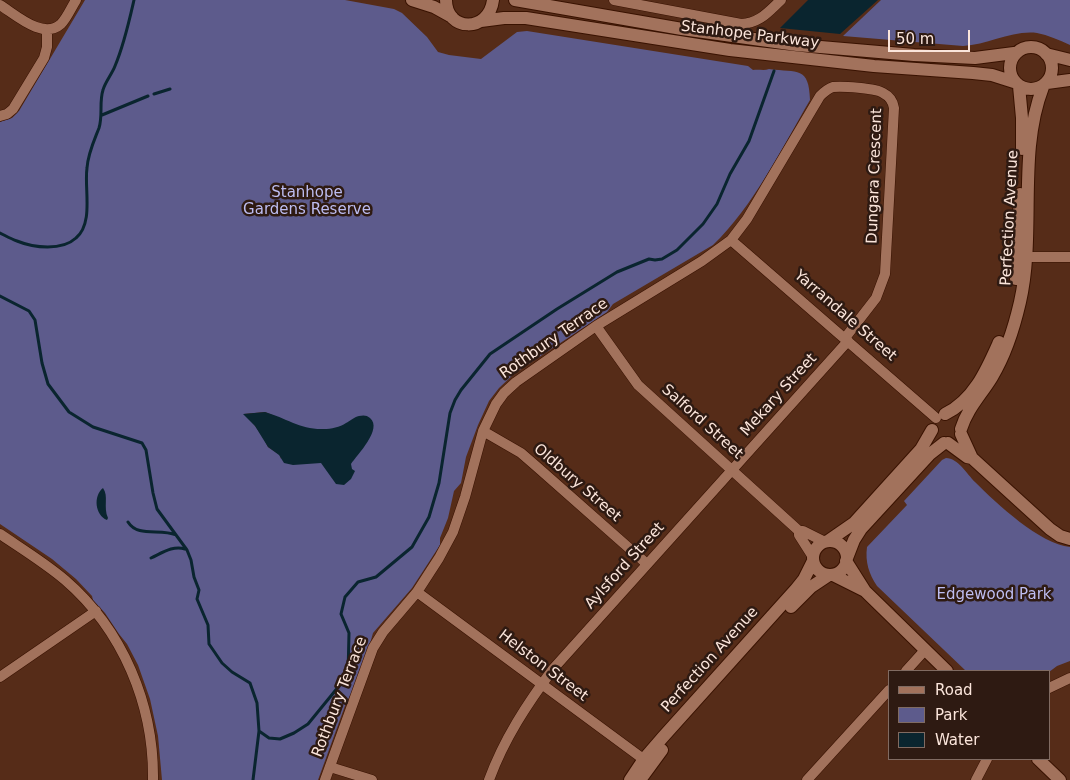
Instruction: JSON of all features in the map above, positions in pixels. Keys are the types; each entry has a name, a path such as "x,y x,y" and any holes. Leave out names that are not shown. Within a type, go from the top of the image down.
{"main road":[{"path":"412,0 434,7 452,17"},
{"path":"446,0 446,8 452,17"},
{"path":"481,21 490,12 493,0"},
{"name":"Stanhope Parkway","path":"515,0 682,29 797,45 975,58 1014,53"},
{"name":"Stanhope Parkway","path":"452,17 466,24 504,18 526,18 730,50 874,66 992,75 1017,84"},
{"path":"1045,85 1051,71 1051,65 1046,54 1042,50 1029,47 1014,53 1010,65 1011,76 1017,84 1032,90 1045,85 1070,80"},
{"path":"1046,54 1070,60"},
{"name":"Perfection Avenue","path":"961,432 969,410 998,367 1012,332 1023,290 1022,134 1017,84"},
{"name":"Perfection Avenue","path":"941,416 962,403 972,392 984,374 1000,341 1022,257 1031,136 1034,115 1045,85"},
{"path":"864,591 832,575 820,572 814,565 813,559 817,548 854,523 921,449 928,439 933,423 941,416 957,418 972,458 1050,529 1060,536 1070,538"},
{"path":"932,430 935,437 967,457 972,458"},
{"path":"832,575 842,570 854,540 861,529 930,454 946,443 956,440 961,432"},
{"path":"827,542 839,544 846,553 847,560 864,591 946,670"},
{"name":"Perfection Avenue","path":"630,780 804,579 813,559"},
{"name":"Perfection Avenue","path":"640,780 647,762 668,743 802,595 832,575"},
{"path":"1039,760 1060,780"}],"street":[{"path":"0,5 36,27 47,30 60,24 76,0"},
{"path":"614,0 741,24 757,21 764,17 781,0"},
{"path":"0,116 7,114 13,109 44,58 47,47 47,30"},
{"name":"Dungara Crescent","path":"732,240 747,219 824,91 838,87 879,91 890,98 894,108 885,274 876,298 846,339"},
{"name":"Rothbury Terrace","path":"325,780 373,648 383,632 417,592 439,558 459,517 482,431 504,393 516,382 596,326 702,261 732,240"},
{"name":"Yarrandale Street","path":"732,240 846,339 941,416"},
{"path":"1022,257 1070,257"},
{"name":"Salford Street","path":"596,326 638,385 799,531 827,542"},
{"name":"Mekary Street","path":"732,470 846,339"},
{"name":"Oldbury Street","path":"482,431 521,453 647,564"},
{"name":"Aylsford Street","path":"489,780 505,742 527,705 553,668 732,470"},
{"name":"Salford Street","path":"799,531 799,535 813,559"},
{"path":"0,534 61,576 96,612 119,646 136,682 150,731 154,780"},
{"name":"Helston Street","path":"417,592 647,762"},
{"path":"0,677 96,612"},
{"path":"907,670 925,650"},
{"path":"1050,688 1070,678"},
{"path":"807,780 888,691"},
{"path":"976,780 986,760"},
{"path":"330,767 372,780"}],"green space":[{"name":"Stanhope Gardens Reserve","path":"85,0 345,0 394,9 402,13 427,37 438,52 449,55 481,59 517,32 527,31 748,66 753,70 769,69 800,73 807,81 810,100 754,195 728,230 713,245 613,304 607,312 515,373 499,388 489,401 466,457 461,483 454,491 448,518 440,538 440,545 412,588 373,633 360,679 346,703 318,780 162,780 158,736 150,699 138,665 127,644 105,613 93,600 92,596 76,579 52,559 0,524 0,122 12,118 19,111","holes":["265,412 289,422 281,459 280,455 268,447 253,423 244,414"]},
{"path":"881,0 1070,0 1070,45 1037,33 1018,34 963,46 843,36"},
{"name":"Edgewood Park","path":"946,458 958,463 984,491 1033,531 1046,539 1070,547 1070,661 1050,671 965,670 877,586 867,563 867,547 907,505 904,501"}],"water":[{"path":"808,0 878,0 840,34 780,28"},
{"path":"265,412 301,426 316,429 335,428 362,415 370,418 373,423 373,429 368,442 351,464 352,469 355,471 351,479 344,485 336,484 321,463 293,465 284,463 279,455 268,447 255,426 243,414"},
{"path":"103,488 106,495 107,520 100,514 97,505 98,496"}],"waterway":[{"path":"0,233 39,247 56,247 70,242 82,232 87,215 86,176 90,152 100,123 102,95 121,50 134,0"},
{"path":"259,731 269,738 280,739 294,733 308,724 348,675 349,633 341,614 345,597 358,582 376,577 412,547 429,517 439,483 450,413 461,390 490,354 617,272 649,259 662,259 677,250 703,224 717,204 730,174 749,141 774,71"},
{"path":"154,94 170,89"},
{"path":"102,115 148,96"},
{"path":"0,296 29,311 35,320 42,363 48,384 69,412 93,427 142,443 146,450 157,509 187,550 191,560 199,590 197,599 208,625 209,644 222,663 232,672 250,683 257,703 259,731 253,780"},
{"path":"128,522 137,530 176,535"},
{"path":"151,558 172,549 185,549"}]}
